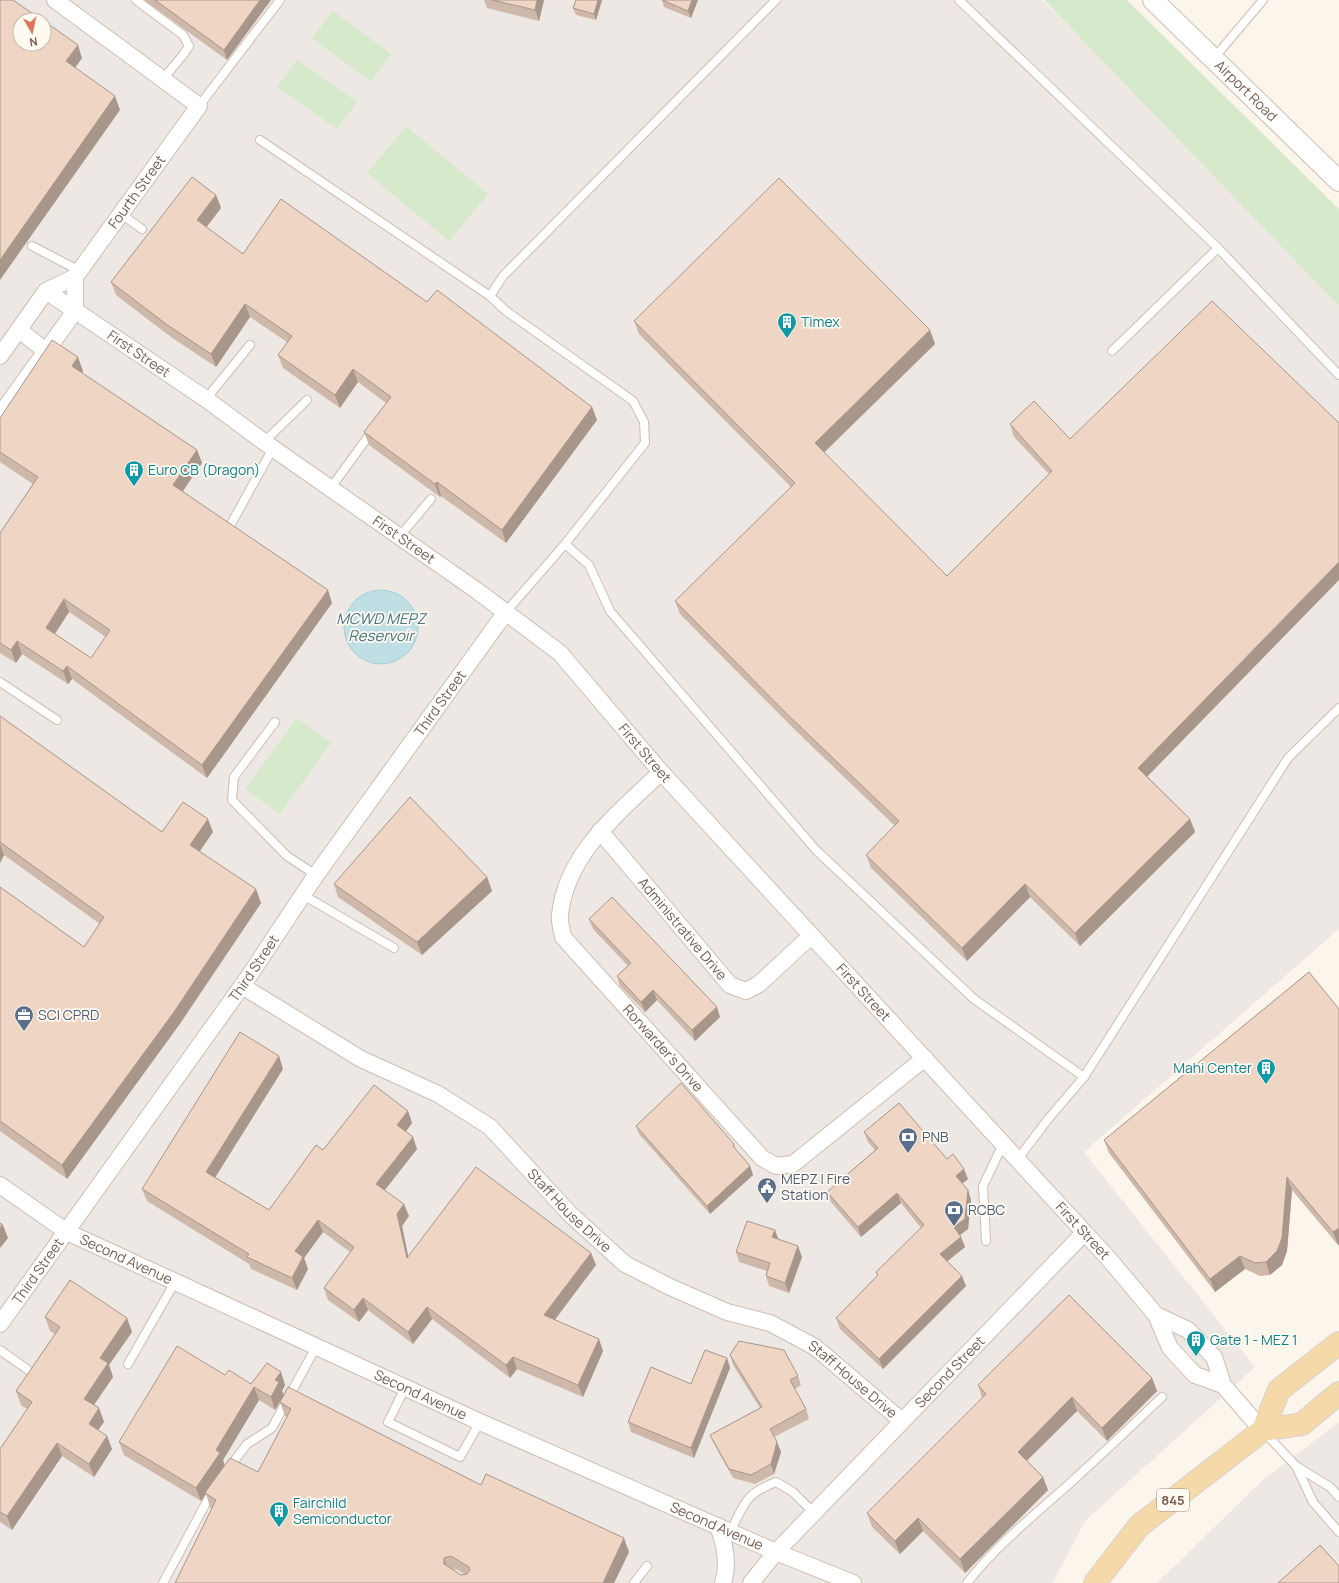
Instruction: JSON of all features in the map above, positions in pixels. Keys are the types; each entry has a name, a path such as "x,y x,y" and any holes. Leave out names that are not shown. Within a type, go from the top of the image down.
{"main road":[{"name":"845","path":"1263,1430 1279,1390 1339,1343"},
{"name":"845","path":"1095,1583 1139,1526 1263,1430 1302,1424 1339,1393"}],"street":[{"path":"55,0 199,106"},
{"name":"Airport Road","path":"1153,0 1339,181"},
{"name":"Fourth Street","path":"0,356 46,291 77,274 199,106"},
{"path":"0,415 47,352 75,311 77,274"},
{"name":"First Street","path":"46,291 206,399 399,538 506,612 560,653 661,772 1084,1232 1156,1315 1170,1348 1195,1375 1223,1386"},
{"path":"19,330 47,352"},
{"name":"Third Street","path":"0,1324 242,986 316,875 506,612"},
{"name":"Rorwarder's Drive","path":"661,772 600,831 573,873 564,897 560,916 563,936 762,1158 776,1166 793,1164 925,1058"},
{"name":"Administrative Drive","path":"600,831 730,985 746,991 759,984 811,936"},
{"name":"Staff House Drive","path":"242,986 361,1059 438,1094 490,1127 570,1214 625,1264 668,1286 727,1312 770,1323 815,1347 902,1421"},
{"name":"Second Avenue","path":"0,1185 67,1232 480,1422 776,1552 852,1583"},
{"name":"Second Street","path":"751,1583 776,1552 1084,1232"},
{"name":"First Street","path":"1156,1315 1188,1330 1214,1357 1223,1386 1263,1430"},
{"path":"724,1529 726,1557 724,1583"}],"lane":[{"path":"136,0 183,35 189,46 163,79"},
{"path":"199,106 280,0"},
{"path":"490,296 503,276 776,0"},
{"path":"959,0 1218,248 1339,375"},
{"path":"1214,58 1263,0"},
{"path":"260,140 490,296 506,311 633,401 644,422 645,443 565,544 506,612"},
{"path":"120,214 142,229"},
{"path":"32,246 77,274"},
{"path":"1112,351 1218,248"},
{"path":"206,399 250,345"},
{"path":"230,526 269,445 307,400"},
{"path":"330,489 370,434"},
{"path":"399,538 431,499"},
{"path":"565,544 589,565 610,611 816,850 974,999 1084,1077"},
{"path":"0,682 57,720"},
{"path":"1017,1160 1049,1118 1084,1077 1288,758 1339,708"},
{"path":"275,722 234,777 232,800 287,856 316,875"},
{"path":"303,895 394,948"},
{"path":"986,1240 983,1186 1003,1144"},
{"path":"128,1364 175,1282"},
{"path":"226,1473 246,1444 272,1428 316,1347"},
{"path":"0,1350 31,1372"},
{"path":"405,1388 388,1422 460,1457 480,1422"},
{"path":"967,1583 984,1562 1012,1535 1102,1454 1162,1397"},
{"name":"First Street","path":"1263,1430 1296,1466 1330,1487 1339,1497"},
{"name":"First Street","path":"1296,1466 1313,1502 1339,1532"},
{"path":"724,1529 748,1496 761,1488 776,1482 793,1492 814,1513"},
{"path":"163,1583 209,1497 217,1485"},
{"path":"634,1583 647,1566"}],"shaded area":[{"path":"0,0 1042,0 1103,59 1339,306 1339,929 1084,1152 1255,1367 1085,1521 1053,1583 0,1583"},
{"path":"1339,1422 1339,1583 1157,1583 1264,1479"}],"green space":[{"path":"1044,0 1127,0 1339,209 1339,306"},
{"path":"333,11 391,54 371,82 312,38"},
{"path":"297,60 357,102 337,129 277,87"},
{"path":"406,126 488,194 449,241 367,173"},
{"path":"297,718 331,743 280,814 245,789"}],"water":[{"name":"MCWD MEPZ Reservoir","path":"381,590 402,596 412,606 418,627 412,648 402,658 381,664 360,658 350,648 344,627 350,606 360,596"}],"building":[{"path":"0,0 13,0 30,12 12,12 12,52 52,52 52,27 78,45 66,61 115,96 0,260"},
{"path":"155,0 260,0 224,50"},
{"path":"492,0 537,0 535,10"},
{"path":"576,0 598,0 594,14 573,8"},
{"path":"662,0 692,0 688,11"},
{"path":"192,177 216,195 197,220 243,254 281,199 427,302 437,290 592,407 502,530 437,482 435,484 364,432 391,397 353,369 335,395 278,355 292,336 245,304 211,354 166,324 111,282"},
{"path":"779,178 930,330 815,443 947,576 1052,471 1010,424 1034,401 1070,439 1212,301 1339,423 1339,562 1138,768 1190,819 1075,933 1025,884 962,948 866,855 899,821 789,716 675,601 795,483 634,321"},
{"path":"52,340 78,357 72,366 197,450 173,485 328,590 202,765 67,666 63,671 17,641 11,650 0,643 0,533 38,477 0,452 0,418","holes":["64,599 110,630 91,658 46,628"]},
{"path":"0,716 162,832 183,802 208,819 190,845 256,889 174,1012 62,1165 0,1121 0,887 84,947 104,917 0,842"},
{"path":"410,797 487,877 417,942 334,884"},
{"path":"612,897 717,1007 692,1030 653,990 641,1002 617,976 631,963 589,919"},
{"name":"Mahi Center","path":"1309,972 1339,1009 1339,1228 1333,1232 1287,1177 1282,1238 1277,1251 1266,1262 1255,1263 1240,1256 1210,1279 1104,1140"},
{"path":"240,1032 279,1056 206,1172 269,1210 316,1145 323,1150 374,1085 408,1111 397,1125 413,1137 376,1184 404,1204 397,1214 407,1258 476,1167 591,1253 544,1315 599,1339 578,1385 513,1357 506,1365 427,1307 408,1332 363,1298 354,1310 324,1288 354,1247 318,1220 295,1251 303,1257 292,1278 247,1257 249,1254 142,1189"},
{"path":"681,1083 734,1144 733,1146 750,1166 707,1206 636,1126"},
{"path":"899,1103 947,1159 953,1154 964,1169 956,1176 968,1190 965,1219 954,1227 961,1237 940,1254 962,1276 879,1359 836,1318 878,1275 876,1272 924,1225 897,1193 858,1227 827,1192 878,1148 864,1132"},
{"path":"747,1221 775,1230 772,1237 798,1246 785,1283 766,1276 770,1263 736,1252"},
{"path":"70,1280 127,1318 100,1358 108,1363 84,1399 99,1408 89,1424 107,1436 89,1464 57,1443 7,1516 0,1512 0,1449 32,1402 16,1391 60,1327 45,1317"},
{"path":"1069,1295 1152,1378 1102,1428 1072,1397 1018,1452 1043,1477 960,1559 918,1518 895,1541 867,1513 986,1394 978,1385"},
{"path":"739,1341 784,1350 798,1376 790,1380 806,1409 770,1429 777,1442 771,1464 751,1475 729,1469 710,1435 762,1407 730,1355"},
{"path":"177,1346 225,1375 229,1370 251,1384 267,1363 281,1372 275,1380 279,1382 271,1397 254,1387 216,1450 220,1453 196,1488 119,1442"},
{"path":"705,1350 727,1358 691,1448 628,1422 651,1367 691,1384"},
{"path":"288,1387 481,1485 486,1474 624,1538 603,1583 175,1583 216,1500 205,1493 230,1458 258,1472 291,1409 280,1402","holes":["451,1556 469,1567 470,1570 467,1574 461,1575 444,1564 444,1558"]},
{"path":"1320,1545 1339,1566 1339,1583 1278,1583"}],"place":[{"name":"Timex","path":"787,339"},
{"name":"Euro CB (Dragon)","path":"134,487"},
{"name":"SCI CPRD","path":"24,1032"},
{"name":"Mahi Center","path":"1266,1085"},
{"name":"PNB","path":"908,1154"},
{"name":"MEPZ I Fire Station","path":"767,1204"},
{"name":"RCBC","path":"954,1227"},
{"name":"Gate 1 - MEZ 1","path":"1196,1357"},
{"name":"Fairchild Semiconductor","path":"279,1528"}]}
